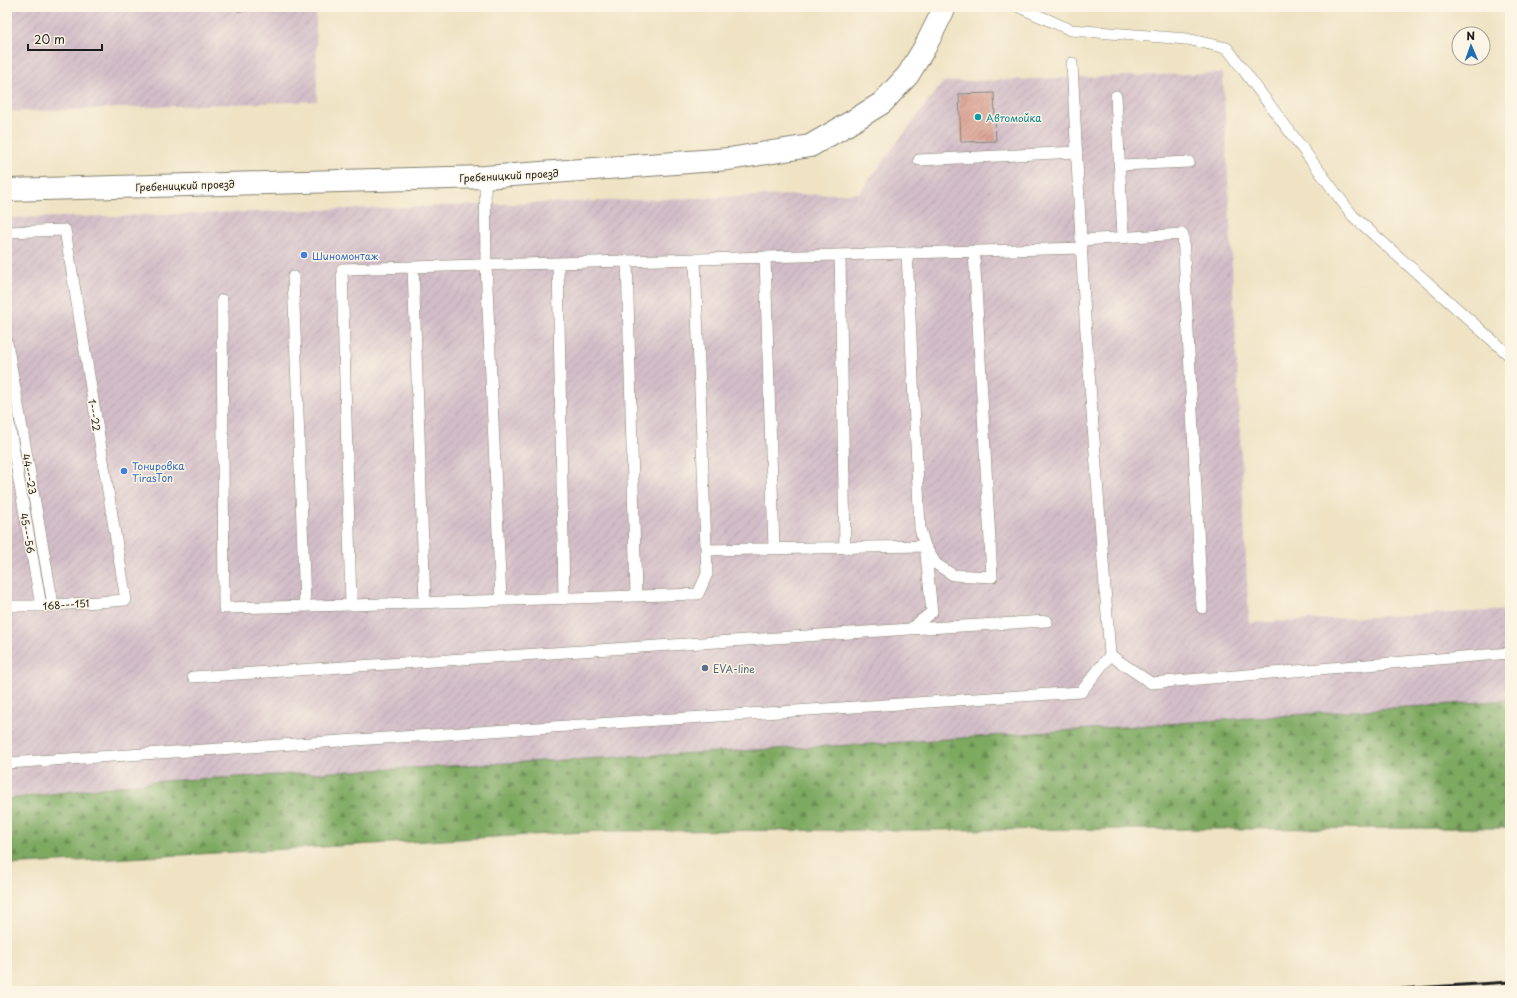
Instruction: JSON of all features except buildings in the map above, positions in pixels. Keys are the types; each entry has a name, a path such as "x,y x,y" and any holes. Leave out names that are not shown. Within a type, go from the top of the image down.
{"street":[{"name":"Гребеницкий проезд","path":"7,190 485,177 729,159 810,146 882,103 908,75 925,47 945,7"}],"lane":[{"path":"1019,7 1070,30 1187,39 1227,48 1353,216 1510,356"},
{"path":"7,763 1081,692 1110,654 1085,318 1072,63"},
{"path":"1116,96 1123,237"},
{"path":"919,160 1077,152"},
{"path":"1120,165 1189,162"},
{"path":"485,177 486,265 501,600"},
{"name":"1---22","path":"7,232 65,230 126,600"},
{"path":"351,605 342,269 974,251 1081,244 1123,237 1183,234 1202,608"},
{"path":"925,546 936,564 953,575 992,577 974,251"},
{"path":"907,253 920,529 925,546 932,612 910,629"},
{"path":"840,255 845,548"},
{"path":"764,257 774,549"},
{"path":"222,300 224,608 698,594 707,574 707,550 695,259"},
{"path":"627,261 636,596"},
{"path":"558,263 564,598"},
{"path":"413,267 425,603"},
{"path":"293,277 305,606"},
{"name":"44---23","path":"7,343 53,605"},
{"name":"45---56","path":"7,412 41,606"},
{"path":"707,550 925,546"},
{"name":"168---151","path":"7,606 41,606 126,600"},
{"path":"194,677 1047,621"},
{"path":"1110,654 1151,683 1510,653"}],"shaded area":[{"path":"7,7 316,7 317,101 7,112"},
{"path":"1223,73 1249,623 1510,610 1510,700 890,743 162,781 7,798 7,218 120,216 859,193 943,82"}],"green space":[{"path":"1510,700 1510,828 601,831 7,865 7,799 162,781 890,743"}],"railway":[{"path":"1367,991 1510,982"}],"place":[{"name":"Автомойка","path":"978,117"},
{"name":"Шиномонтаж","path":"304,255"},
{"name":"Тонировка TirasTon","path":"124,471"},
{"name":"EVA-line","path":"705,668"}]}
